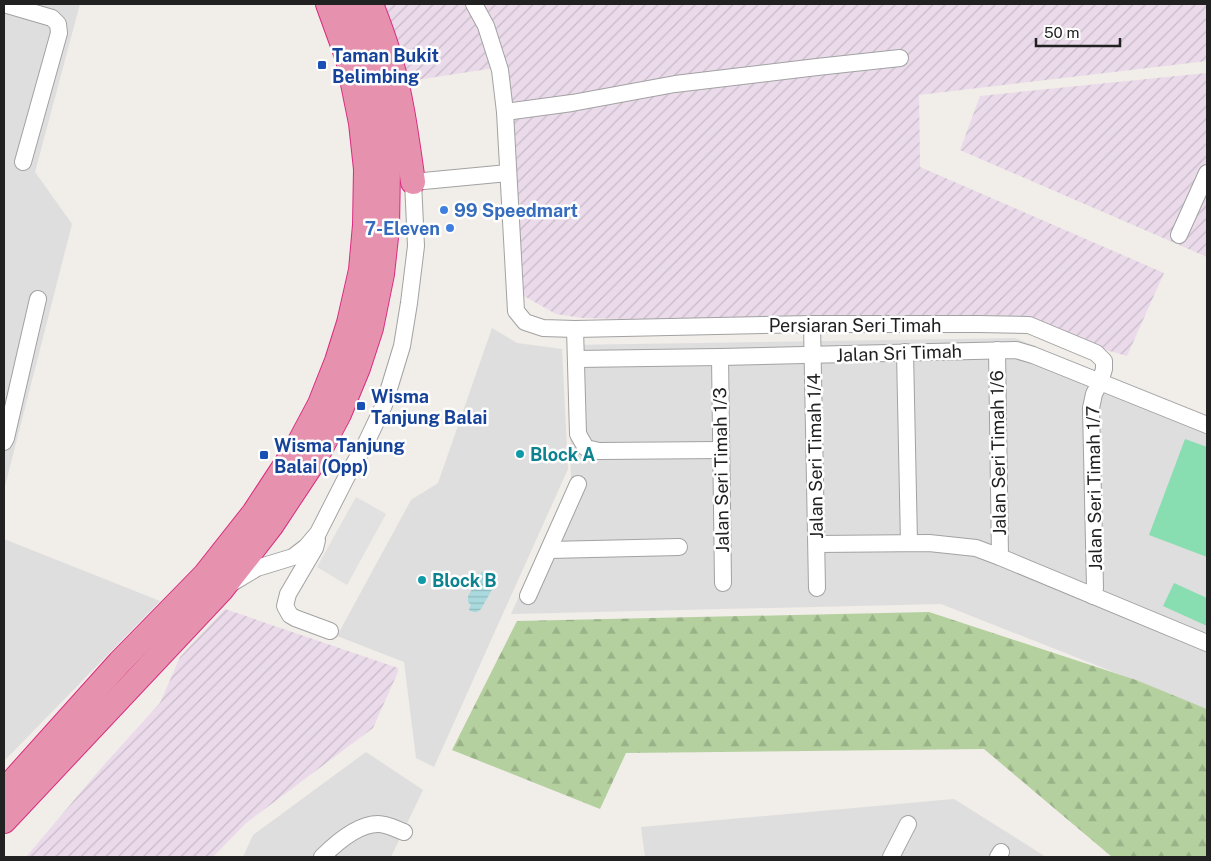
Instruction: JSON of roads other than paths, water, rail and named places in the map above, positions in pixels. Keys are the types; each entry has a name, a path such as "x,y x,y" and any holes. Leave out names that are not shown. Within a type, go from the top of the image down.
{"highway":[{"path":"4,791 120,662 205,575 254,514 296,449 320,404 337,361 349,323 361,270 365,225 366,169 362,124 348,59 328,4"},
{"path":"4,821 222,589 272,526 314,461 339,414 358,368 371,328 382,274 386,237 388,167 383,118 368,51 352,4"},
{"path":"371,4 391,61 401,107 413,182"}],"street":[{"path":"4,4 52,18 58,24 59,33 23,162"},
{"name":"Persiaran Seri Timah","path":"474,4 486,26 500,70 505,112 516,311 525,322 543,328 575,329 812,324 1029,325 1096,353 1104,361 1100,382"},
{"path":"505,112 572,103 675,84 900,58"},
{"path":"222,589 257,568 293,557 306,547 318,533 384,405 402,346 409,303 416,246 413,182 508,172"},
{"path":"1179,235 1207,173"},
{"path":"4,442 38,299"},
{"name":"Jalan Seri Timah 1/4","path":"812,324 817,588"},
{"path":"575,329 578,434 586,448 599,451 721,450"},
{"name":"Jalan Seri Timah 1/6","path":"997,350 1000,557"},
{"name":"Jalan Sri Timah","path":"576,359 1016,350 1033,355 1207,425"},
{"path":"905,352 910,543"},
{"name":"Jalan Seri Timah 1/3","path":"720,357 723,583"},
{"name":"Jalan Seri Timah 1/7","path":"1093,596 1095,588 1091,408 1094,394 1100,382"},
{"path":"528,596 578,484"},
{"path":"318,533 315,548 288,594 285,606 290,615 295,618 330,631"},
{"path":"817,544 929,543 976,548 1207,643"},
{"path":"549,550 679,546"},
{"path":"281,560 288,563 294,569 296,580"},
{"path":"322,857 334,845 364,827 378,824 404,832"},
{"path":"891,857 908,824"}],"water":[{"path":"484,571 492,571 498,576 498,579 481,609 477,612 472,612 469,610 471,605 468,602 468,596"}],"place":[{"name":"Taman Bukit Belimbing","path":"322,65"},
{"name":"99 Speedmart","path":"444,210"},
{"name":"7-Eleven","path":"450,228"},
{"name":"Wisma Tanjung Balai","path":"361,406"},
{"name":"Block A","path":"520,454"},
{"name":"Wisma Tanjung Balai (Opp)","path":"264,455"},
{"name":"Block B","path":"422,580"}]}
